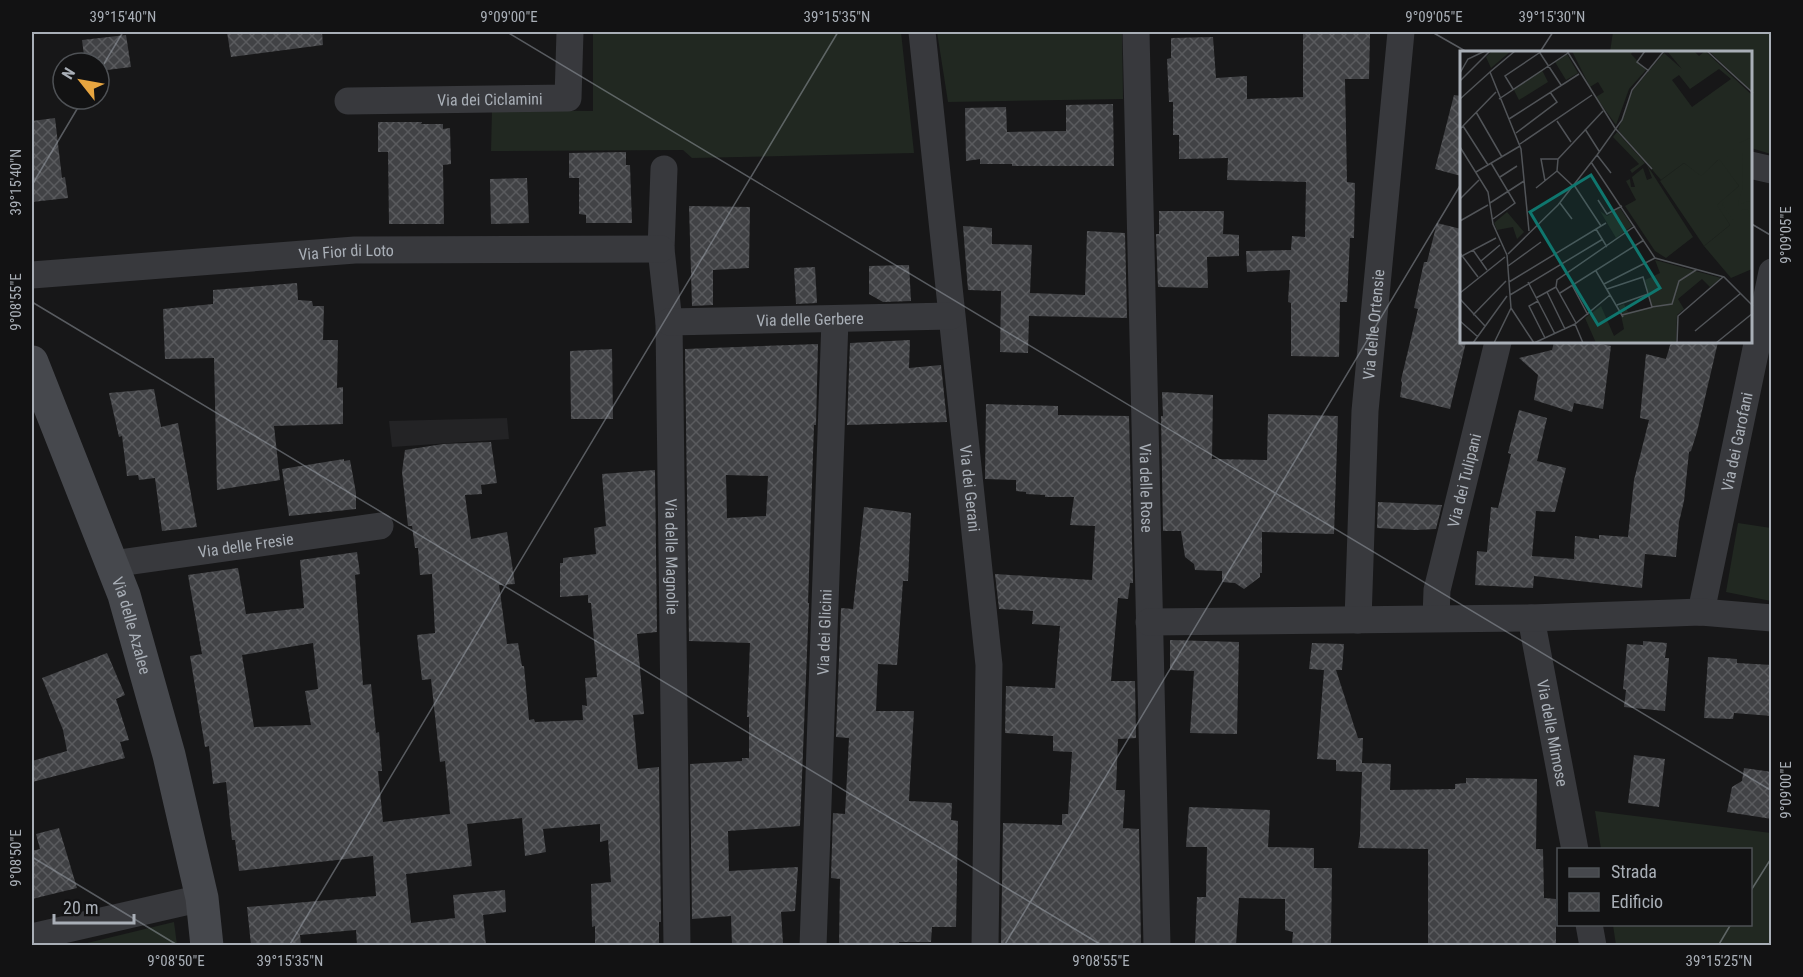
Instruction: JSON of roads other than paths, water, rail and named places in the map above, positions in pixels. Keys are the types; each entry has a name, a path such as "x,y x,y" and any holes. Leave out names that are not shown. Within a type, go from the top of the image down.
{"street":[{"name":"Via dei Ciclamini","path":"348,101 568,98 570,32"},
{"name":"Via dei Gerani","path":"922,32 989,665 985,945"},
{"name":"Via delle Rose","path":"1136,32 1157,945"},
{"name":"Via delle Ortensie","path":"1359,620 1365,411 1401,32"},
{"path":"1752,165 1772,170"},
{"name":"Via delle Magnolie","path":"664,168 662,249 669,322 677,945"},
{"name":"Via Fior di Loto","path":"32,275 355,250 662,249"},
{"name":"Via dei Garofani","path":"1701,612 1772,272"},
{"name":"Via delle Gerbere","path":"669,322 951,316"},
{"name":"Via dei Glicini","path":"813,945 835,320"},
{"name":"Via dei Tulipani","path":"1436,618 1437,590 1498,344"},
{"name":"Via delle Azalee","path":"32,362 124,595 169,755 202,898 207,945"},
{"name":"Via delle Fresie","path":"112,564 380,526"},
{"path":"1149,622 1531,618 1701,612 1772,618"},
{"name":"Via delle Mimose","path":"1531,618 1575,848"},
{"path":"32,937 202,898"},
{"path":"1589,926 1593,945"}]}
